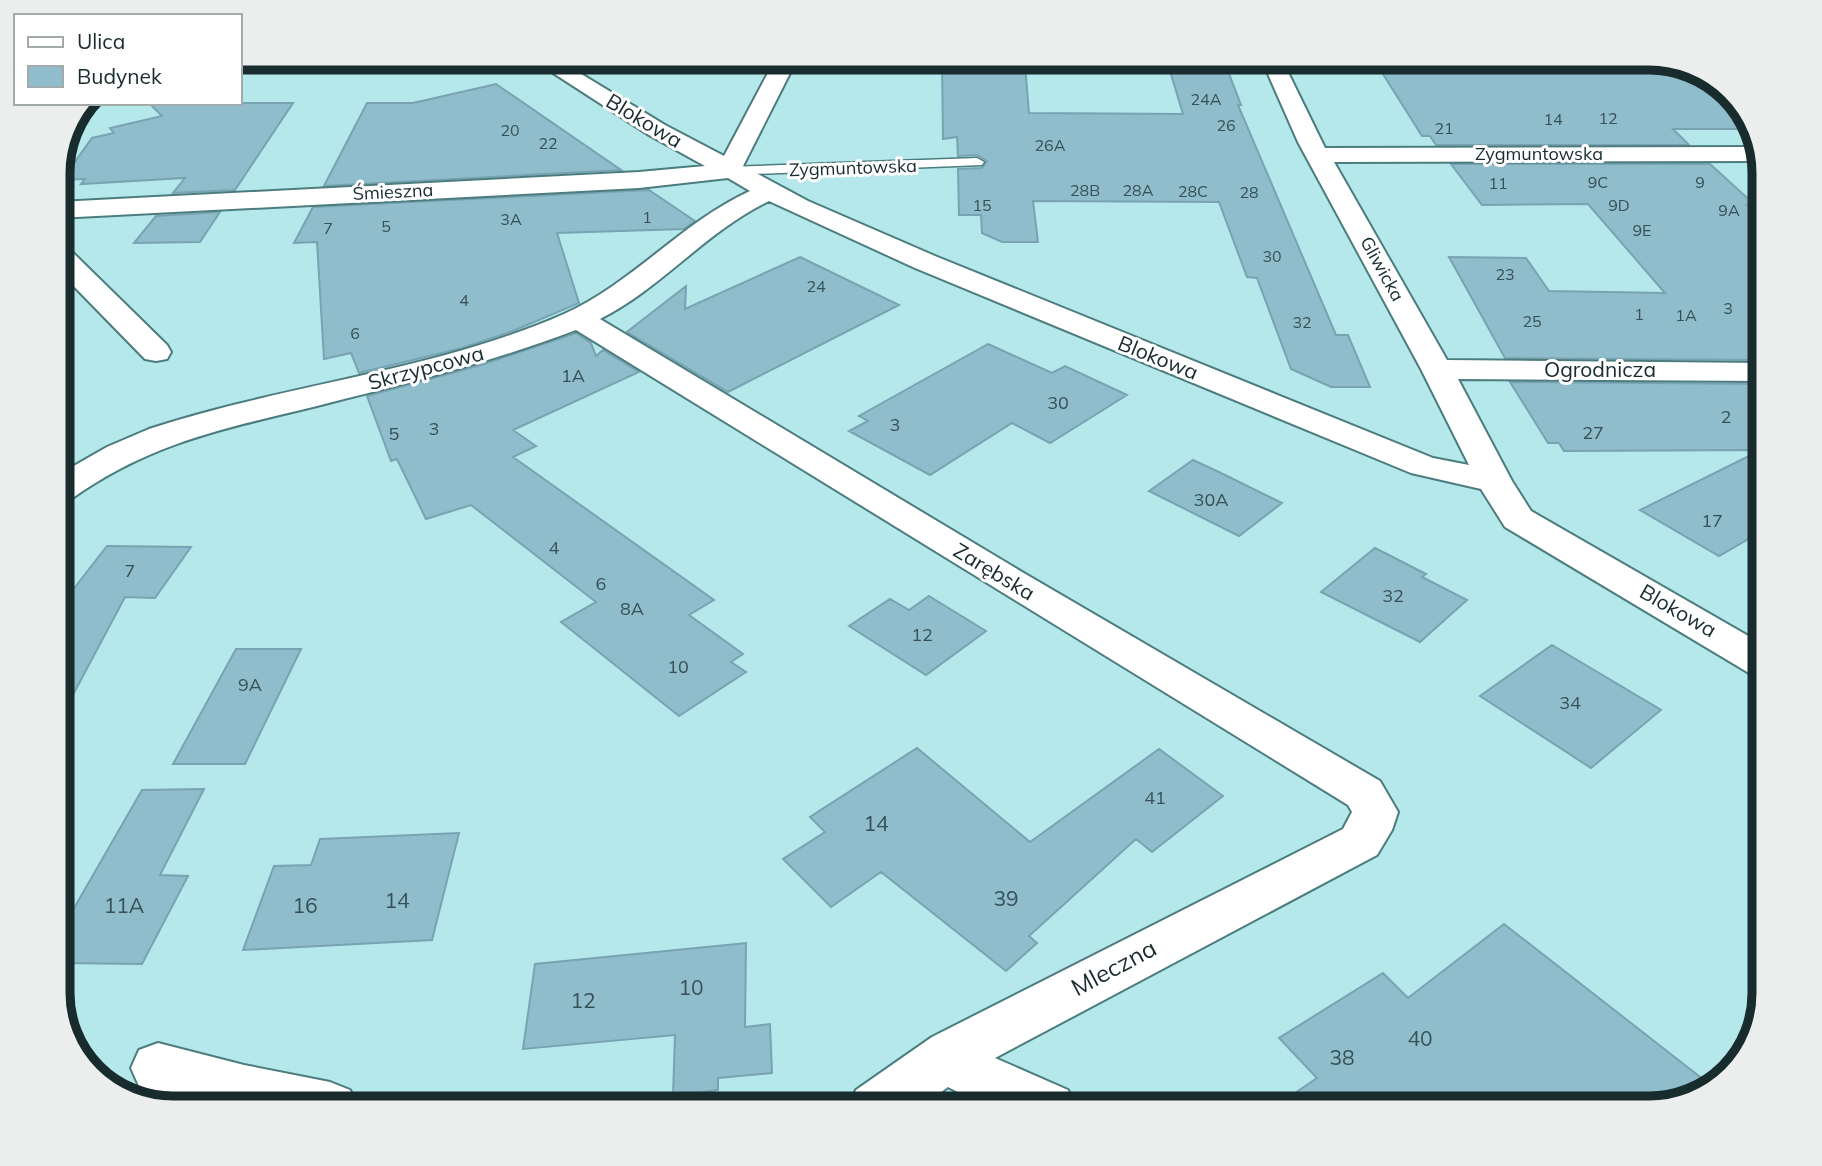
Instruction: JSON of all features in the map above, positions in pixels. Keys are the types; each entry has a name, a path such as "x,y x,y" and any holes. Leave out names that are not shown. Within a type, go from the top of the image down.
{"street":[{"name":"Blokowa","path":"561,70 729,171 769,192 937,267 1423,466 1494,481 1518,519 1752,656"},
{"path":"729,171 779,70"},
{"name":"Gliwicka","path":"1277,70 1317,155 1437,369 1494,481"},
{"name":"Zygmuntowska","path":"1317,155 1750,154"},
{"name":"Śmieszna","path":"70,209 639,180 729,171"},
{"name":"Skrzypcowa","path":"70,483 142,443 486,352 578,318 627,291 743,202 769,192"},
{"path":"70,266 156,352"},
{"name":"Zarębska","path":"578,318 1008,581 1364,793 1375,812 1369,831 1360,842"},
{"name":"Ogrodnicza","path":"1437,369 1752,372"},
{"name":"Mleczna","path":"893,1096 951,1054 1360,842"},
{"path":"951,1054 971,1073 1022,1096"},
{"path":"158,1068 269,1096"}],"lane":[{"name":"Zygmuntowska","path":"729,171 977,162"}],"building":[{"path":"942,70 1025,70 1029,113 1183,114 1170,71 1228,70 1241,105 1238,105 1336,335 1348,335 1370,387 1331,387 1291,369 1257,278 1247,277 1219,202 1033,201 1038,242 1002,242 982,233 981,215 959,215 958,169 982,168 987,161 977,155 958,156 957,137 943,139"},
{"path":"1380,70 1669,72 1695,81 1717,95 1727,105 1742,129 1673,129 1689,145 1436,145 1430,136 1422,136"},
{"path":"496,84 621,170 324,186 367,103 413,103"},
{"path":"293,103 235,190 173,193 185,178 81,184 85,179 70,180 70,169 92,138 114,133 110,128 162,116 151,105"},
{"path":"1451,164 1710,164 1752,202 1752,205 1747,205 1752,210 1752,360 1505,358 1449,257 1526,258 1549,291 1665,293 1588,204 1482,205"},
{"path":"649,190 695,221 684,229 557,233 579,303 513,331 462,348 359,373 351,353 324,359 317,242 294,243 313,207"},
{"path":"220,212 200,242 134,243 156,216"},
{"path":"800,257 899,305 728,392 627,332 686,286 685,309"},
{"path":"576,333 591,343 596,356 603,350 639,372 513,430 536,446 513,457 714,600 689,615 743,654 731,662 746,672 679,716 561,622 596,602 471,505 426,519 397,459 391,461 367,396 481,365"},
{"path":"988,344 1052,373 1065,366 1127,395 1050,443 1012,423 930,475 849,431 868,421 859,416"},
{"path":"1510,382 1752,384 1752,450 1564,451 1559,443 1548,443"},
{"path":"1752,454 1752,537 1719,556 1640,510"},
{"path":"1193,460 1282,503 1239,536 1149,491"},
{"path":"107,546 191,547 155,598 125,597 70,700 70,594"},
{"path":"1375,548 1426,574 1422,577 1467,600 1420,642 1321,592"},
{"path":"929,596 986,631 926,675 849,626 890,599 909,610"},
{"path":"1552,645 1661,710 1591,768 1480,696"},
{"path":"236,649 301,649 245,764 173,764"},
{"path":"917,748 1030,842 1159,749 1223,796 1152,852 1136,839 1029,936 1037,943 1006,971 881,872 831,907 783,859 825,832 810,817"},
{"path":"204,789 160,875 188,876 142,964 70,963 70,915 142,790"},
{"path":"459,833 432,940 243,950 274,866 311,865 320,839"},
{"path":"1504,924 1704,1080 1676,1093 1649,1096 1291,1096 1317,1078 1279,1038 1383,973 1408,998"},
{"path":"746,943 745,1027 770,1024 772,1073 718,1078 718,1090 673,1096 675,1035 523,1049 535,964"}]}
